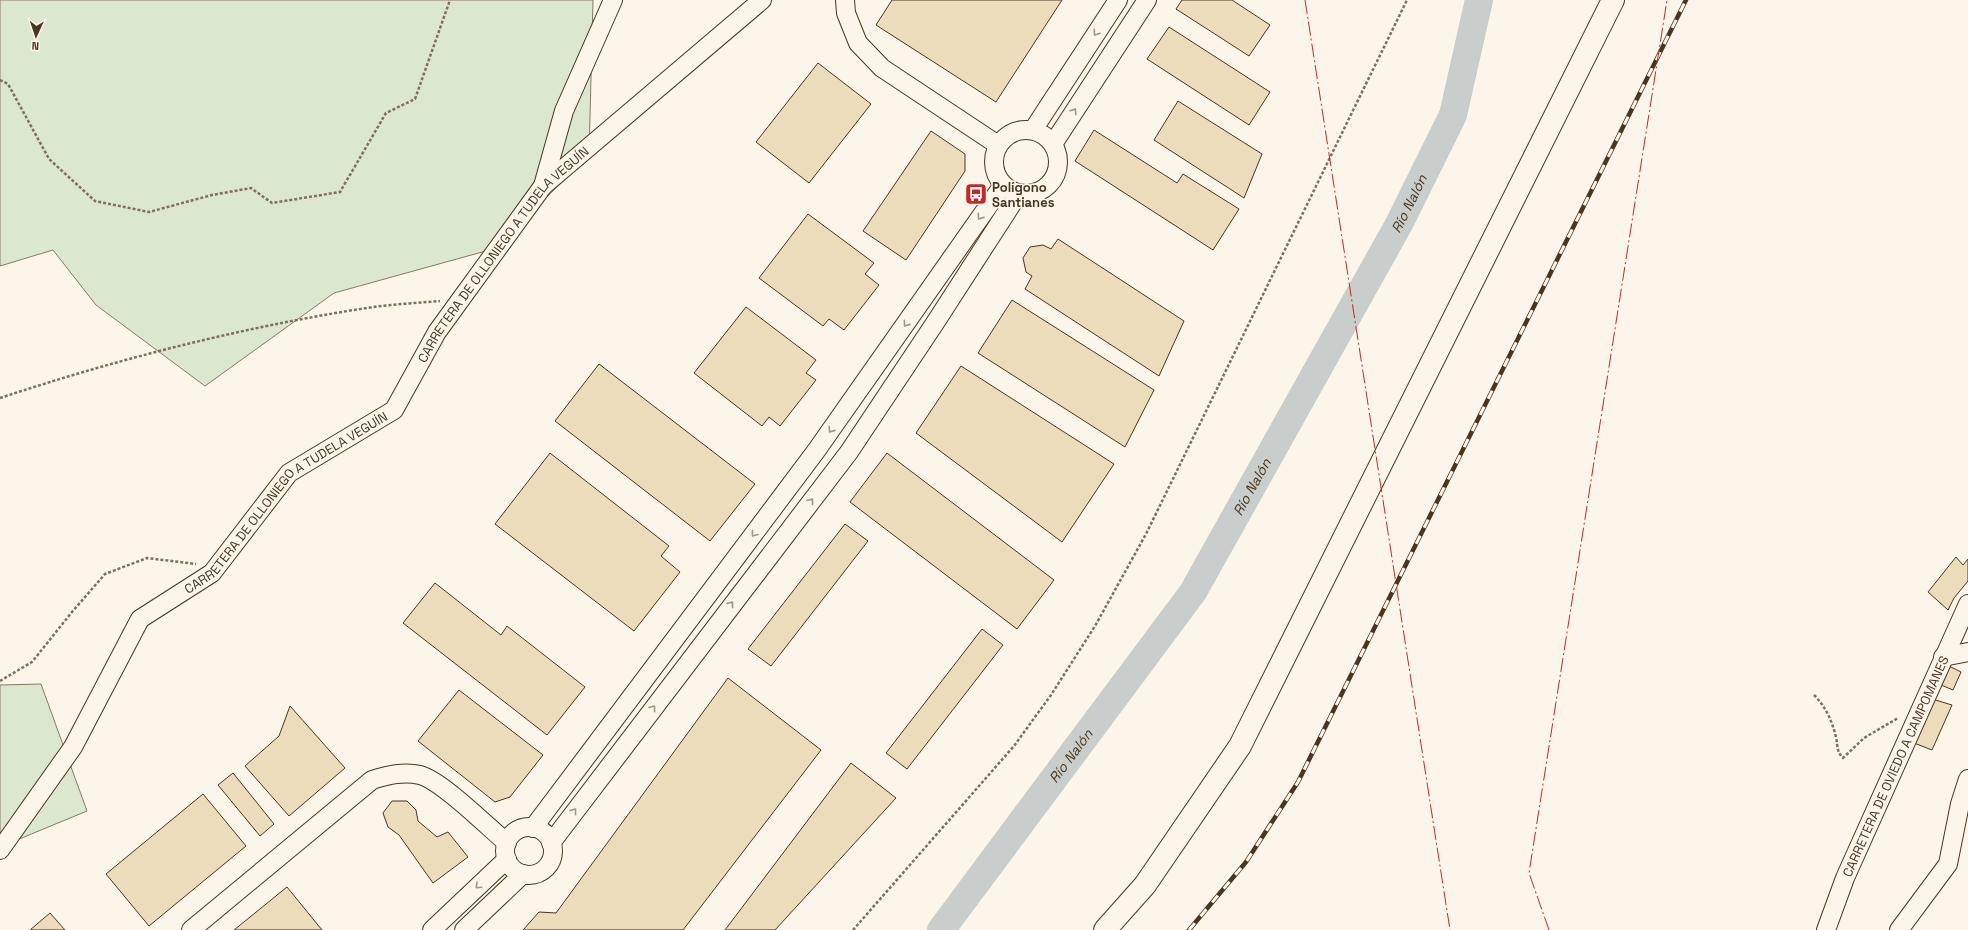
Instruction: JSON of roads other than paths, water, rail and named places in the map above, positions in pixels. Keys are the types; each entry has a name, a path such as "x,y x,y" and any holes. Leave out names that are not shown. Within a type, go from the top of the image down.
{"main road":[{"path":"1105,930 1146,885 1240,746 1612,0"}],"street":[{"path":"543,186 564,111 613,0"},
{"name":"CARRETERA DE OLLONIEGO A TUDELA VEGUÍN","path":"0,850 73,746 140,619 212,573 289,472 394,410 437,332 543,186 762,0"},
{"path":"845,0 846,13 858,43 882,68 998,145"},
{"path":"1033,130 1118,0"},
{"path":"1053,144 1147,0"},
{"path":"1033,130 1049,139 1053,144 1058,159 1055,177 1048,186 1034,194 1023,195 1003,185 996,176 993,164 998,145 1005,137 1015,131 1033,130"},
{"path":"533,828 816,451 1003,185"},
{"path":"552,843 849,452 936,323 1019,193"},
{"name":"CARRETERA DE OVIEDO A CAMPOMANES","path":"1826,930 1845,878 1922,703 1968,604"},
{"path":"1943,657 1968,652"},
{"path":"191,930 372,780 396,773 421,775 443,788 507,851 515,871 522,874 539,873 547,868 553,853 552,843 547,836 533,828 524,828 517,831 507,851 432,930"},
{"path":"1899,930 1948,864 1960,804 1968,779"},
{"path":"464,930 522,874"}],"waterway":[{"name":"Río Nalón","path":"941,930 1193,592 1399,224 1453,115 1479,0"}],"railway":[{"path":"1189,930 1246,862 1298,782 1686,0"}],"place":[{"name":"Polígono Santianes","path":"976,194"}]}
